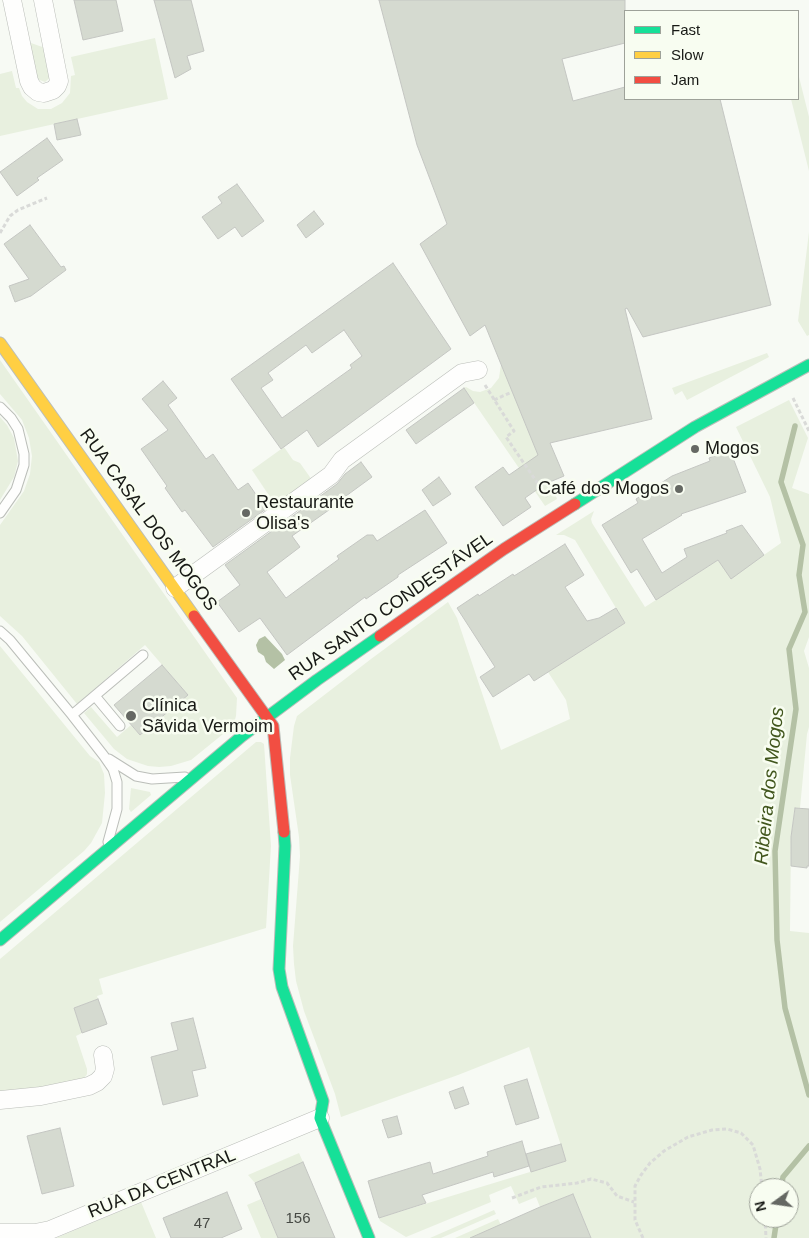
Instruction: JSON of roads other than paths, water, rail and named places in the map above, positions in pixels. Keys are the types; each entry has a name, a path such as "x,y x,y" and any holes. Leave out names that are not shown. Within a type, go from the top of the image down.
{"street":[{"path":"12,0 30,81 38,92 44,93 53,90 59,80 43,0"},
{"name":"RUA CASAL DOS MOGOS","path":"0,343 267,717 275,734 285,846 279,969 282,987 323,1101 320,1118"},
{"name":"RUA SANTO CONDESTÁVEL","path":"0,940 267,717 325,674 512,544 695,427 809,365"},
{"path":"175,588 331,475 342,460 454,379 466,371 478,370"},
{"path":"0,1100 41,1096 89,1086 103,1076 106,1069 103,1055"},
{"path":"320,1118 369,1238"},
{"name":"RUA DA CENTRAL","path":"0,1233 35,1234 50,1230 320,1118"}],"lane":[{"path":"0,407 11,418 18,430 22,441 24,460 21,478 16,490 0,513"},
{"path":"0,631 18,650 113,769 117,782 118,797 115,817 105,852"},
{"path":"72,716 143,655"},
{"path":"95,696 120,726"},
{"path":"104,756 136,776 152,779 194,777"}],"waterway":[{"name":"Ribeira dos Mogos","path":"795,426 781,482 803,545 799,575 805,612 789,649 796,709 775,851 777,940 785,1008 809,1095"},
{"name":"Ribeira dos Mogos","path":"783,1178 809,1146"},
{"name":"Ribeira dos Mogos","path":"774,1238 776,1228"}],"place":[{"name":"Mogos","path":"695,449"},
{"name":"Café dos Mogos","path":"679,489"},
{"name":"Restaurante Olisa's","path":"246,513"},
{"name":"Clínica Sãvida Vermoim","path":"131,716"}]}
